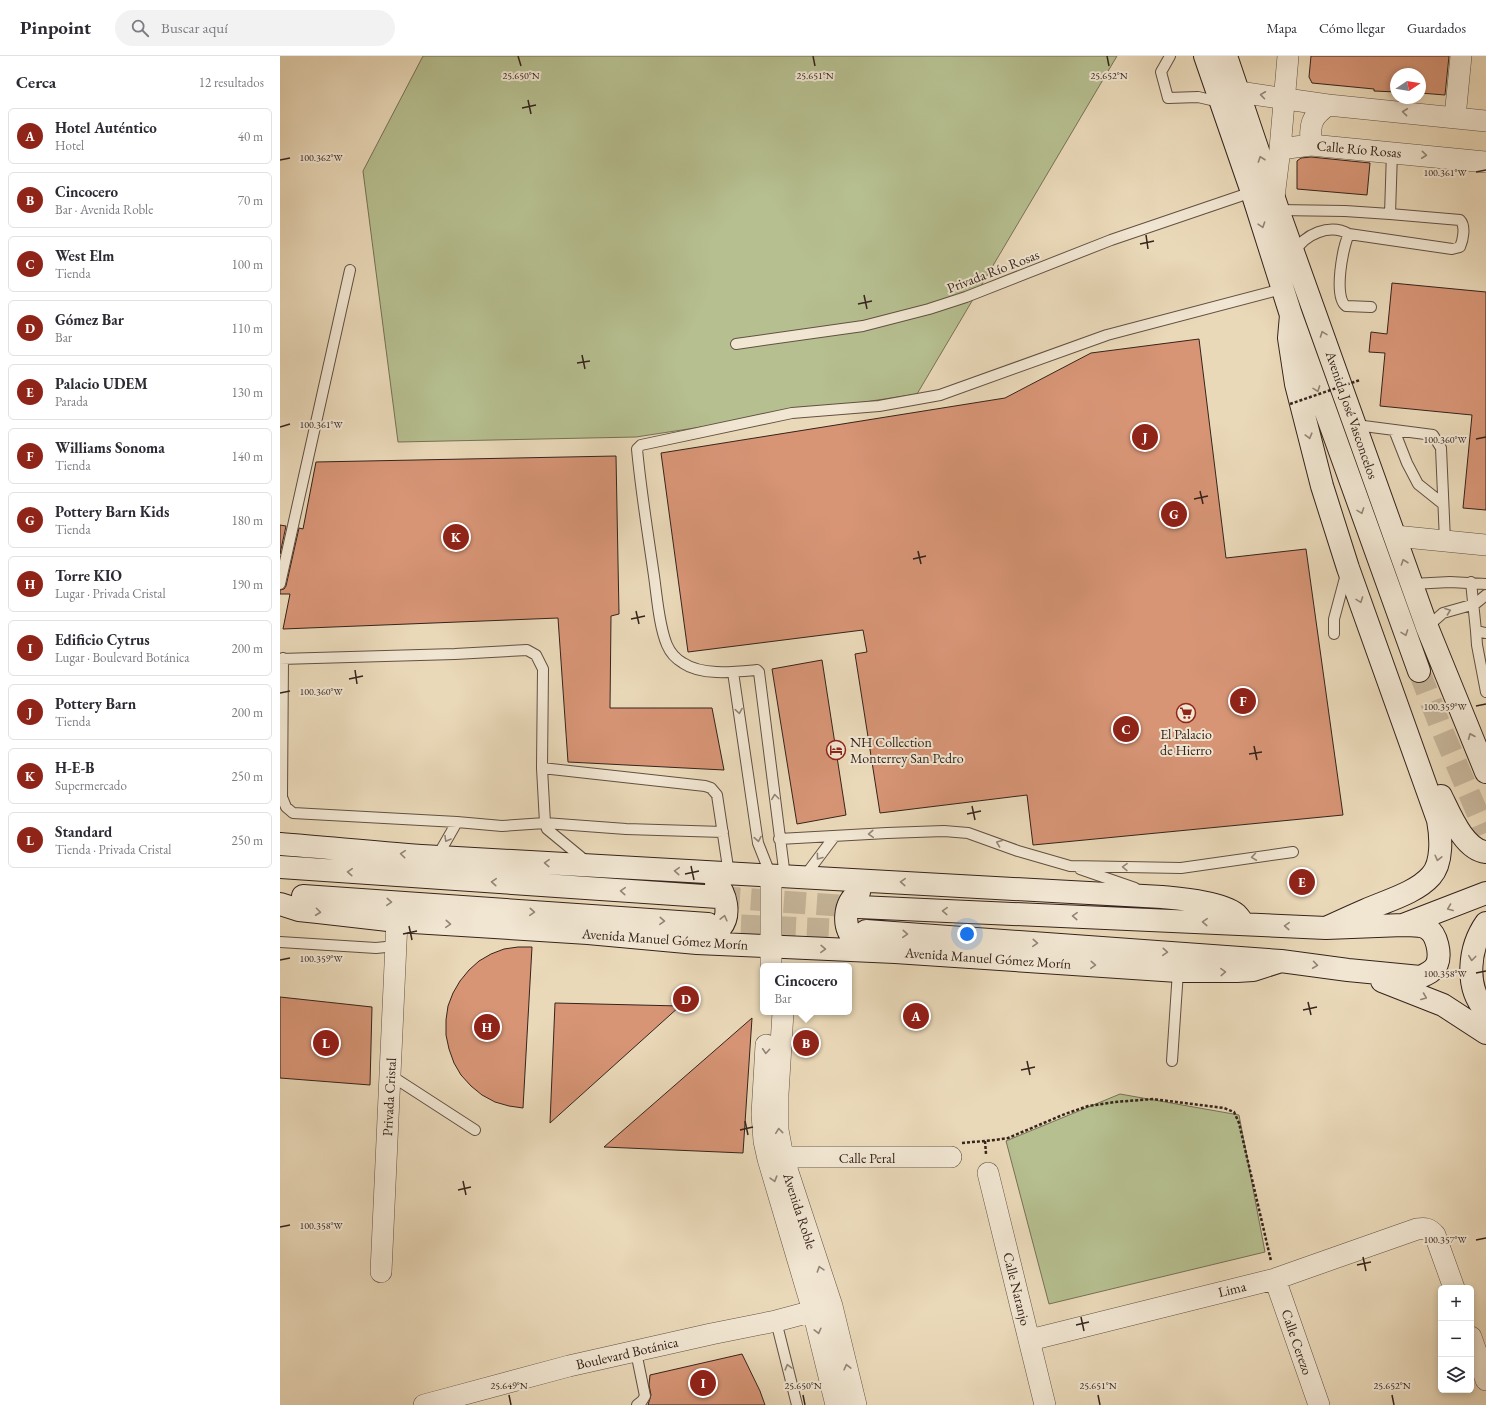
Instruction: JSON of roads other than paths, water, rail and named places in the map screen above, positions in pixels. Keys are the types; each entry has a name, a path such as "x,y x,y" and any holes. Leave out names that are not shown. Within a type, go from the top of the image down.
{"main road":[{"name":"Avenida José Vasconcelos","path":"1205,56 1230,97 1276,203 1356,424 1427,627 1486,772"},
{"name":"Avenida José Vasconcelos","path":"1226,56 1230,97 1252,192 1282,289 1419,671"},
{"path":"1291,315 1289,338 1296,384 1322,486 1348,568 1407,729 1438,820 1441,839 1439,858 1432,876 1419,886 1390,901 1326,928"},
{"path":"1407,729 1454,823 1475,849 1486,852"},
{"path":"280,844 437,857 1162,897 1190,900 1219,906 1235,913 1244,924"},
{"path":"280,867 718,897"},
{"path":"697,943 720,928 724,922 726,914 723,893 719,886 698,872"},
{"path":"869,941 856,940 852,936 847,922 846,912 848,903 853,897 875,880"},
{"path":"1403,925 1486,894"},
{"name":"Avenida Manuel Gómez Morín","path":"280,895 708,924"},
{"name":"Avenida Manuel Gómez Morín","path":"280,904 299,910 398,921 588,933 697,943 778,956 869,941 1281,961"},
{"path":"859,907 1326,928 1403,925 1421,926 1428,929 1433,934 1436,941 1438,954 1438,963 1432,971 1420,977 1348,970 1281,961"},
{"path":"1486,922 1476,941 1471,966 1472,981 1476,995 1486,1011"},
{"name":"Avenida Manuel Gómez Morín","path":"869,941 1178,971 1219,972 1253,970 1281,961"},
{"path":"1348,970 1396,985 1443,1005 1486,1033"}],"street":[{"path":"1276,203 1288,56"},
{"path":"1455,117 1461,56"},
{"path":"1230,97 1284,98 1328,105 1486,121"},
{"path":"1311,145 1311,123 1317,112 1328,105"},
{"name":"Calle Río Rosas","path":"1280,149 1311,145 1486,162"},
{"path":"1395,536 1486,545"},
{"path":"778,956 787,877"},
{"name":"Privada Cristal","path":"381,1272 398,921"},
{"name":"Avenida Roble","path":"768,1015 762,1114 764,1141 768,1159 856,1405"},
{"name":"Avenida Roble","path":"783,1015 778,1094 778,1130 783,1157 822,1308 836,1405"},
{"name":"Calle Peral","path":"783,1157 951,1157"},
{"name":"Calle Naranjo","path":"988,1173 1045,1405"},
{"name":"Lima","path":"1030,1340 1275,1279 1417,1229 1425,1228 1430,1230 1438,1241 1453,1285"},
{"name":"Calle Cerezo","path":"1275,1279 1319,1405"},
{"name":"Boulevard Botánica","path":"431,1404 569,1366 776,1321 822,1308"},
{"path":"1474,1346 1486,1380"}],"lane":[{"path":"1170,56 1161,72 1168,98 1230,97"},
{"path":"1390,214 1392,152"},
{"name":"Privada Río Rosas","path":"736,344 863,326 929,309 966,297 1111,240 1252,192"},
{"path":"1276,203 1460,220 1463,226 1461,244 1457,248 1452,249 1349,234 1344,231 1336,230 1324,231 1309,236 1299,245 1294,253"},
{"path":"1349,234 1345,244 1339,277 1342,301 1346,306 1371,307"},
{"path":"280,584 350,270"},
{"path":"787,877 779,839 759,672 757,670 733,672 691,668 682,663 667,645 660,618 639,475 637,449 641,445 792,413 879,406 940,395 1107,335 1282,289"},
{"path":"1356,424 1433,435 1441,448 1445,541"},
{"path":"1394,430 1406,463 1418,484 1443,504"},
{"path":"1334,634 1335,614 1348,568"},
{"path":"1471,582 1481,632 1486,692"},
{"path":"1412,584 1471,582 1486,584"},
{"path":"1427,627 1443,613 1475,604 1486,595"},
{"path":"590,865 548,828 545,823 542,768 543,669 536,655 527,650 455,654 281,658 283,802 286,807 293,812 502,826 545,823 626,829 723,832"},
{"path":"733,672 758,843 787,877"},
{"path":"542,768 705,786 711,788 716,795 729,874"},
{"path":"437,857 457,822"},
{"path":"779,839 887,833 944,831 968,832 1018,851 1070,866 1162,897"},
{"path":"787,877 834,837"},
{"path":"1070,866 1181,868 1293,852"},
{"path":"280,942 376,948 396,946"},
{"path":"1172,1061 1178,971"},
{"path":"390,1075 475,1130"},
{"path":"776,1321 797,1405"},
{"path":"636,1352 645,1396 637,1405"}],"tunnel":[{"path":"1419,671 1439,723 1486,833"},
{"path":"718,897 859,907"},
{"path":"708,924 866,931"}],"place":[{"name":"Pottery Barn","path":"1145,437"},
{"name":"Pottery Barn Kids","path":"1174,514"},
{"name":"H-E-B","path":"456,537"},
{"name":"Williams Sonoma","path":"1243,701"},
{"name":"El Palacio de Hierro","path":"1186,713"},
{"name":"West Elm","path":"1126,729"},
{"name":"NH Collection Monterrey San Pedro","path":"836,750"},
{"name":"Palacio UDEM","path":"1302,882"},
{"name":"Gómez Bar","path":"686,999"},
{"name":"Hotel Auténtico","path":"916,1016"},
{"name":"Torre KIO","path":"487,1027"},
{"name":"Standard","path":"326,1043"},
{"name":"Cincocero","path":"806,1043"},
{"name":"Edificio Cytrus","path":"703,1383"}]}
